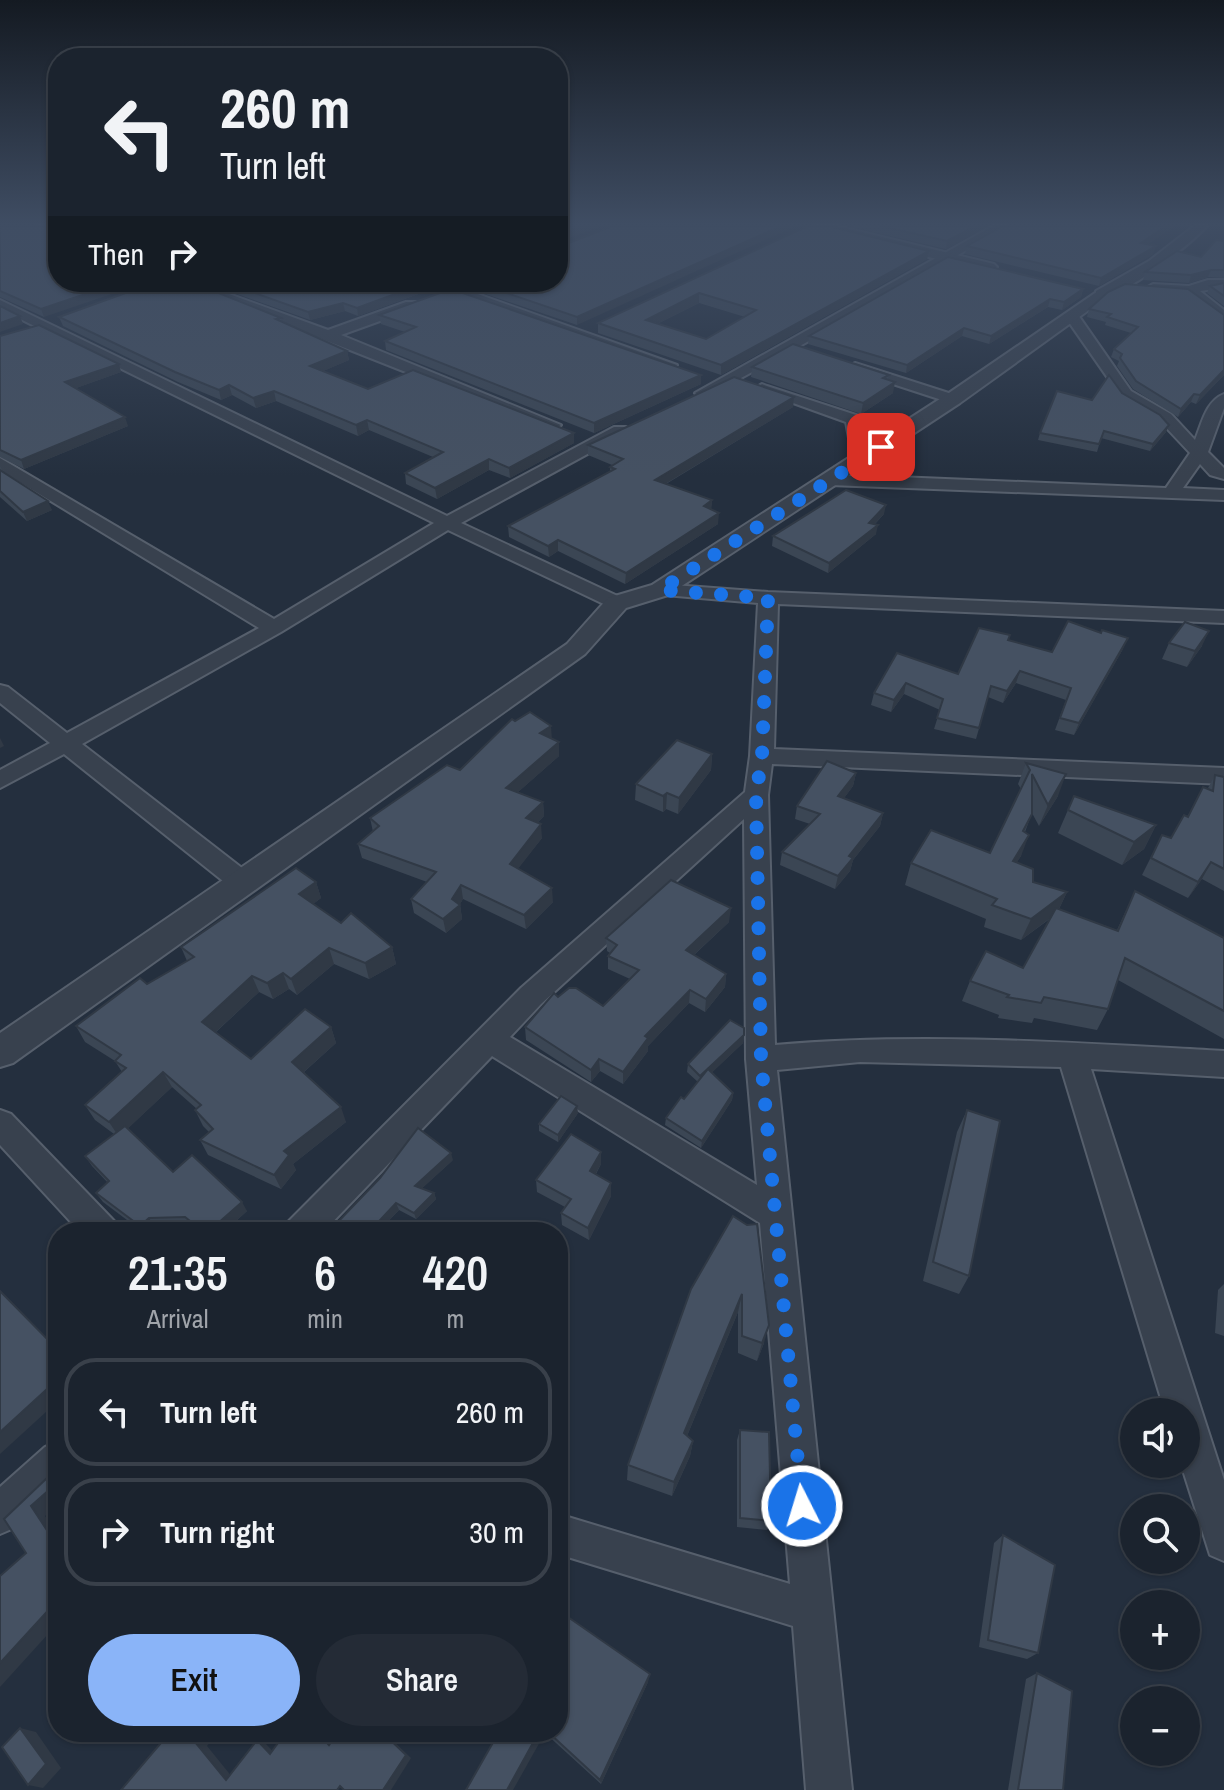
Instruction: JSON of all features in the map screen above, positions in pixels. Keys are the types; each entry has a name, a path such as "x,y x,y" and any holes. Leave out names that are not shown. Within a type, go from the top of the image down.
{"street":[{"path":"11,310 617,603"},
{"path":"259,310 579,436"},
{"path":"328,335 398,310"},
{"path":"515,310 679,368"},
{"path":"680,403 721,381 798,348 861,310"},
{"path":"0,1052 576,649 617,603 660,590 830,480 864,469 953,399 1078,310"},
{"path":"1071,315 1126,394 1165,417 1224,474"},
{"path":"580,332 594,325"},
{"path":"835,360 953,399"},
{"path":"721,381 853,419 864,469"},
{"path":"1172,491 1199,453 1214,410 1224,399"},
{"path":"0,780 274,628 447,523 579,436 637,423"},
{"path":"0,463 274,628"},
{"path":"864,469 1224,495"},
{"path":"660,590 768,598 1224,617"},
{"path":"768,598 762,756 756,795 761,1059 829,1790"},
{"path":"0,692 242,882"},
{"path":"762,756 1224,776"},
{"path":"311,1222 489,1039 661,876 756,795"},
{"path":"489,1039 773,1213"},
{"path":"761,1059 860,1050 1224,1064"},
{"path":"1072,1056 1180,1398"},
{"path":"0,1124 93,1222"},
{"path":"1200,1465 1224,1541"},
{"path":"0,1514 48,1469"},
{"path":"568,1537 810,1611"}],"building":[{"path":"0,310 20,316 0,323"},
{"path":"80,310 260,310 347,351 310,366 368,389 413,370 574,433 509,468 489,459 435,488 405,473 443,452 367,420 356,425 274,391 253,398 229,385 219,390 59,317"},
{"path":"394,310 511,310 701,375 594,423 385,341 416,327 379,315"},
{"path":"555,310 594,310 577,317"},
{"path":"627,310 667,310 646,320 706,339 754,310 822,310 721,365 598,323"},
{"path":"856,310 1033,310 991,336 964,328 907,365 809,336"},
{"path":"1091,310 1216,310 1224,315 1224,370 1181,409 1136,381 1120,358 1122,354 1114,349 1138,327 1107,317 1111,314"},
{"path":"39,325 119,364 65,382 125,417 21,460 0,450 0,336"},
{"path":"793,344 889,375 883,378 895,382 863,403 752,367"},
{"path":"1109,375 1122,393 1160,415 1169,425 1153,444 1104,431 1099,444 1040,433 1057,391 1092,400"},
{"path":"734,377 794,397 655,480 712,500 704,506 719,513 626,573 558,540 548,546 508,526 615,469 610,467 623,459 588,445"},
{"path":"0,470 48,501 23,512 0,491"},
{"path":"846,490 886,505 869,523 878,525 829,563 773,536"},
{"path":"1068,621 1101,633 1102,630 1128,638 1079,723 1060,718 1071,688 1020,671 1007,691 991,686 979,728 937,718 943,699 906,683 894,700 874,693 897,653 958,674 979,628 1010,635 1008,640 1052,652"},
{"path":"1185,622 1209,631 1195,651 1169,643"},
{"path":"530,712 551,726 540,733 559,742 506,788 543,802 526,818 541,824 510,864 552,888 524,915 461,885 452,899 460,905 443,919 411,899 436,872 358,844 379,826 370,818 447,765 460,770 512,719 515,721"},
{"path":"677,740 712,754 679,798 667,793 663,796 636,784"},
{"path":"827,761 856,773 838,796 883,813 849,856 853,858 838,876 782,852 820,814 797,806"},
{"path":"1026,763 1066,774 1048,805 1032,774 1032,814 1023,831 1029,835 1013,861 1033,869 1033,882 1067,892 1031,919 992,905 997,899 911,863 931,830 990,853 1030,770"},
{"path":"1215,775 1224,777 1224,869 1211,862 1198,882 1151,858 1162,835 1171,838 1184,815 1188,817 1203,787 1213,791"},
{"path":"1074,796 1156,825 1134,842 1068,810"},
{"path":"296,868 316,882 299,894 341,923 351,913 392,947 365,963 329,948 291,979 283,973 267,983 252,976 202,1022 251,1059 305,1009 331,1027 292,1062 341,1107 284,1151 289,1155 274,1175 200,1140 213,1129 195,1110 201,1105 163,1072 109,1122 85,1105 126,1068 115,1061 121,1055 76,1026 140,978 147,984 194,957 181,947"},
{"path":"671,880 731,908 686,950 726,974 706,999 690,990 645,1036 648,1038 623,1072 599,1059 591,1070 525,1027 554,993 558,997 569,988 576,988 603,1006 639,970 608,956 617,945 606,938"},
{"path":"1135,891 1224,938 1224,1011 1125,958 1108,1009 1044,997 1041,1003 1007,997 1009,995 970,981 986,951 1023,968 1056,908 1118,931"},
{"path":"730,1020 744,1028 744,1035 700,1076 688,1064"},
{"path":"708,1069 733,1093 702,1141 666,1118"},
{"path":"561,1096 577,1106 558,1135 539,1124"},
{"path":"967,1110 1000,1121 969,1276 933,1262"},
{"path":"125,1126 173,1172 192,1155 242,1202 219,1222 191,1222 185,1217 149,1218 144,1222 135,1222 96,1193 109,1181 85,1156"},
{"path":"418,1128 451,1153 415,1186 434,1193 414,1213 396,1203 378,1222 338,1222 380,1178"},
{"path":"571,1134 601,1152 590,1171 611,1183 588,1228 561,1213 571,1199 536,1180"},
{"path":"733,1216 747,1225 757,1224 769,1325 762,1343 742,1336 742,1294 684,1433 693,1441 674,1482 628,1465 691,1289"},
{"path":"0,1291 48,1340 48,1388 0,1432"},
{"path":"740,1430 769,1432 771,1521 740,1518"},
{"path":"48,1463 48,1491 31,1506 48,1532 48,1611 0,1663 0,1576 26,1553 4,1519 47,1478"},
{"path":"1003,1535 1055,1565 1038,1653 988,1640"},
{"path":"568,1617 650,1674 600,1780 559,1742 568,1742"},
{"path":"1037,1673 1072,1691 1063,1790 1018,1790"},
{"path":"20,1728 46,1764 28,1785 2,1747"},
{"path":"195,1742 226,1780 255,1742 270,1754 279,1742 326,1742 329,1745 331,1742 392,1742 406,1755 383,1790 344,1790 340,1786 337,1790 121,1790 161,1743"},
{"path":"493,1742 533,1742 507,1790 466,1790"}],"route":[{"path":"802,1506 761,1059 756,795 762,756 768,598 660,590 881,447"}]}
